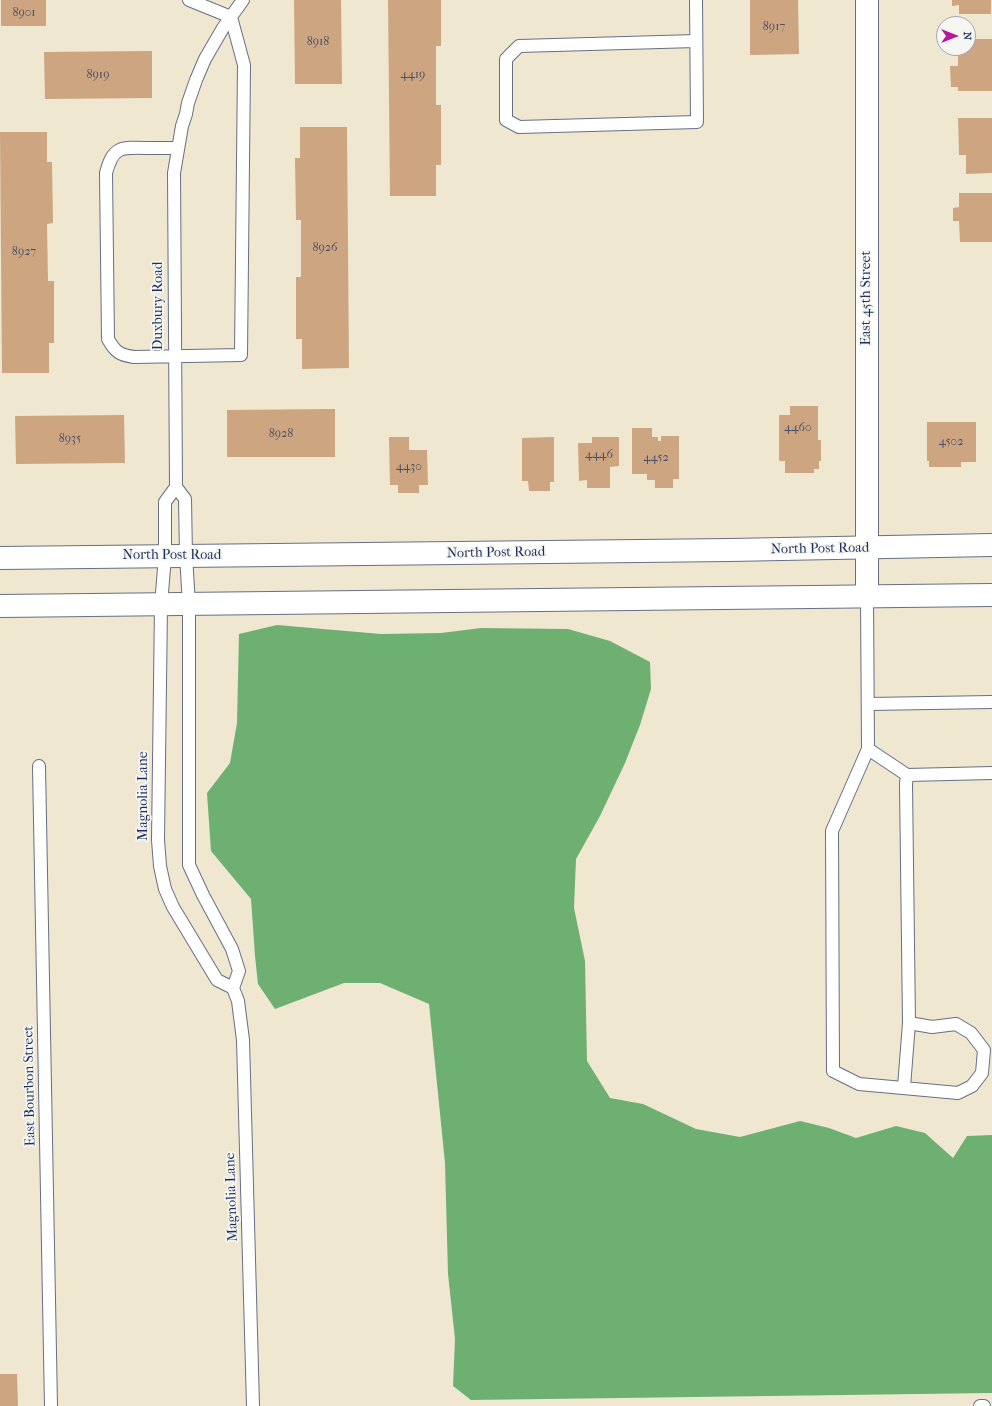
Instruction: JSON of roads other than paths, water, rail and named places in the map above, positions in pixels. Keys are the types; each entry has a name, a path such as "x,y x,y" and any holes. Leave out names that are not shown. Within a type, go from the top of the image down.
{"main road":[{"name":"East 45th Street","path":"867,0 867,597"},
{"name":"North Post Road","path":"0,558 510,553 992,545"},
{"path":"0,606 992,595"}],"lane":[{"path":"178,148 125,148 116,152 110,160 106,173 108,339 113,348 123,355 134,357 241,355 244,65 231,17 189,0"},
{"name":"Duxbury Road","path":"189,604 188,579 176,556 166,502 176,487 174,173 182,126 188,103 205,59 223,28 243,0"},
{"path":"696,0 697,122 519,127 506,120 506,59 519,46 696,41"},
{"name":"Duxbury Road","path":"163,580 176,556 185,499 176,487"},
{"name":"Magnolia Lane","path":"163,580 161,605 158,840 160,866 166,889 173,907 217,980 233,988 238,1001 243,1040 253,1406"},
{"path":"867,597 869,704 868,749 832,831 833,1071 859,1084 958,1093 972,1086 982,1073 984,1050 971,1033 956,1024 932,1027 909,1023"},
{"path":"189,604 189,865 203,895 232,948 239,971 233,988"},
{"path":"869,704 992,702"},
{"path":"868,749 907,775 992,773"},
{"name":"East Bourbon Street","path":"39,766 51,1406"},
{"path":"904,1087 909,1023 907,775"}]}
